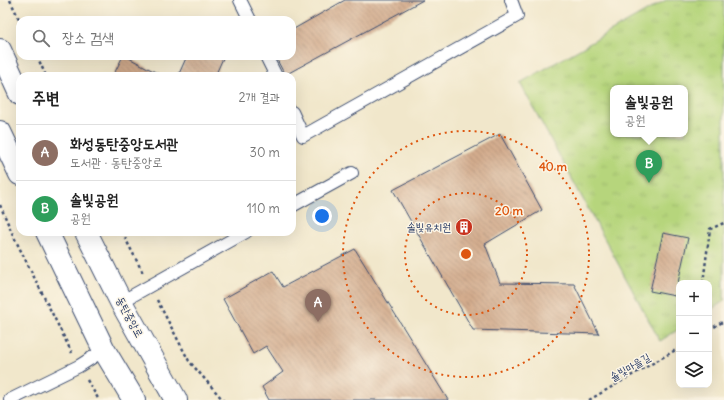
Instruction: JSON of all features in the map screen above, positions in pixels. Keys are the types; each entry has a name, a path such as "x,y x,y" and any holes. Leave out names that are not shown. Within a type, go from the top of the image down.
{"street":[{"path":"0,50 16,85"},
{"path":"0,132 16,166"},
{"path":"49,236 104,350 134,400"},
{"name":"동탄중앙로","path":"88,236 121,302 176,400"}],"lane":[{"path":"240,0 248,16"},
{"path":"296,121 303,136 517,16 511,0"},
{"path":"268,60 274,72"},
{"path":"296,204 352,173"},
{"path":"121,302 239,236"},
{"path":"10,400 79,366 104,350"}],"path":[{"path":"10,0 18,16"},
{"path":"39,60 44,72"},
{"path":"0,205 13,235 79,366 99,400"},
{"path":"703,280 710,229 724,223"},
{"path":"124,236 189,361 223,400"},
{"path":"712,328 724,321"},
{"name":"솔빛마을길","path":"589,400 676,350"}],"green space":[{"path":"666,0 724,0 724,301 712,309 712,280 676,280 676,331 660,341 520,83"}],"building":[{"path":"345,0 423,0 291,72 283,72 277,60 296,60 296,28"},
{"path":"121,60 133,60 155,72 115,72"},
{"path":"185,60 222,60 217,72 180,72"},
{"name":"솔빛유치원","path":"500,134 542,210 485,244 500,283 574,284 599,334 473,330 393,190"},
{"path":"663,233 688,238 679,280 676,280 675,296 650,291"},
{"path":"355,249 448,400 269,400 262,387 283,372 266,346 253,354 223,299 273,271 283,287"}],"place":[{"name":"솔빛공원","path":"649,183"},
{"name":"솔빛유치원","path":"464,227"},
{"name":"화성동탄중앙도서관","path":"318,322"}]}
